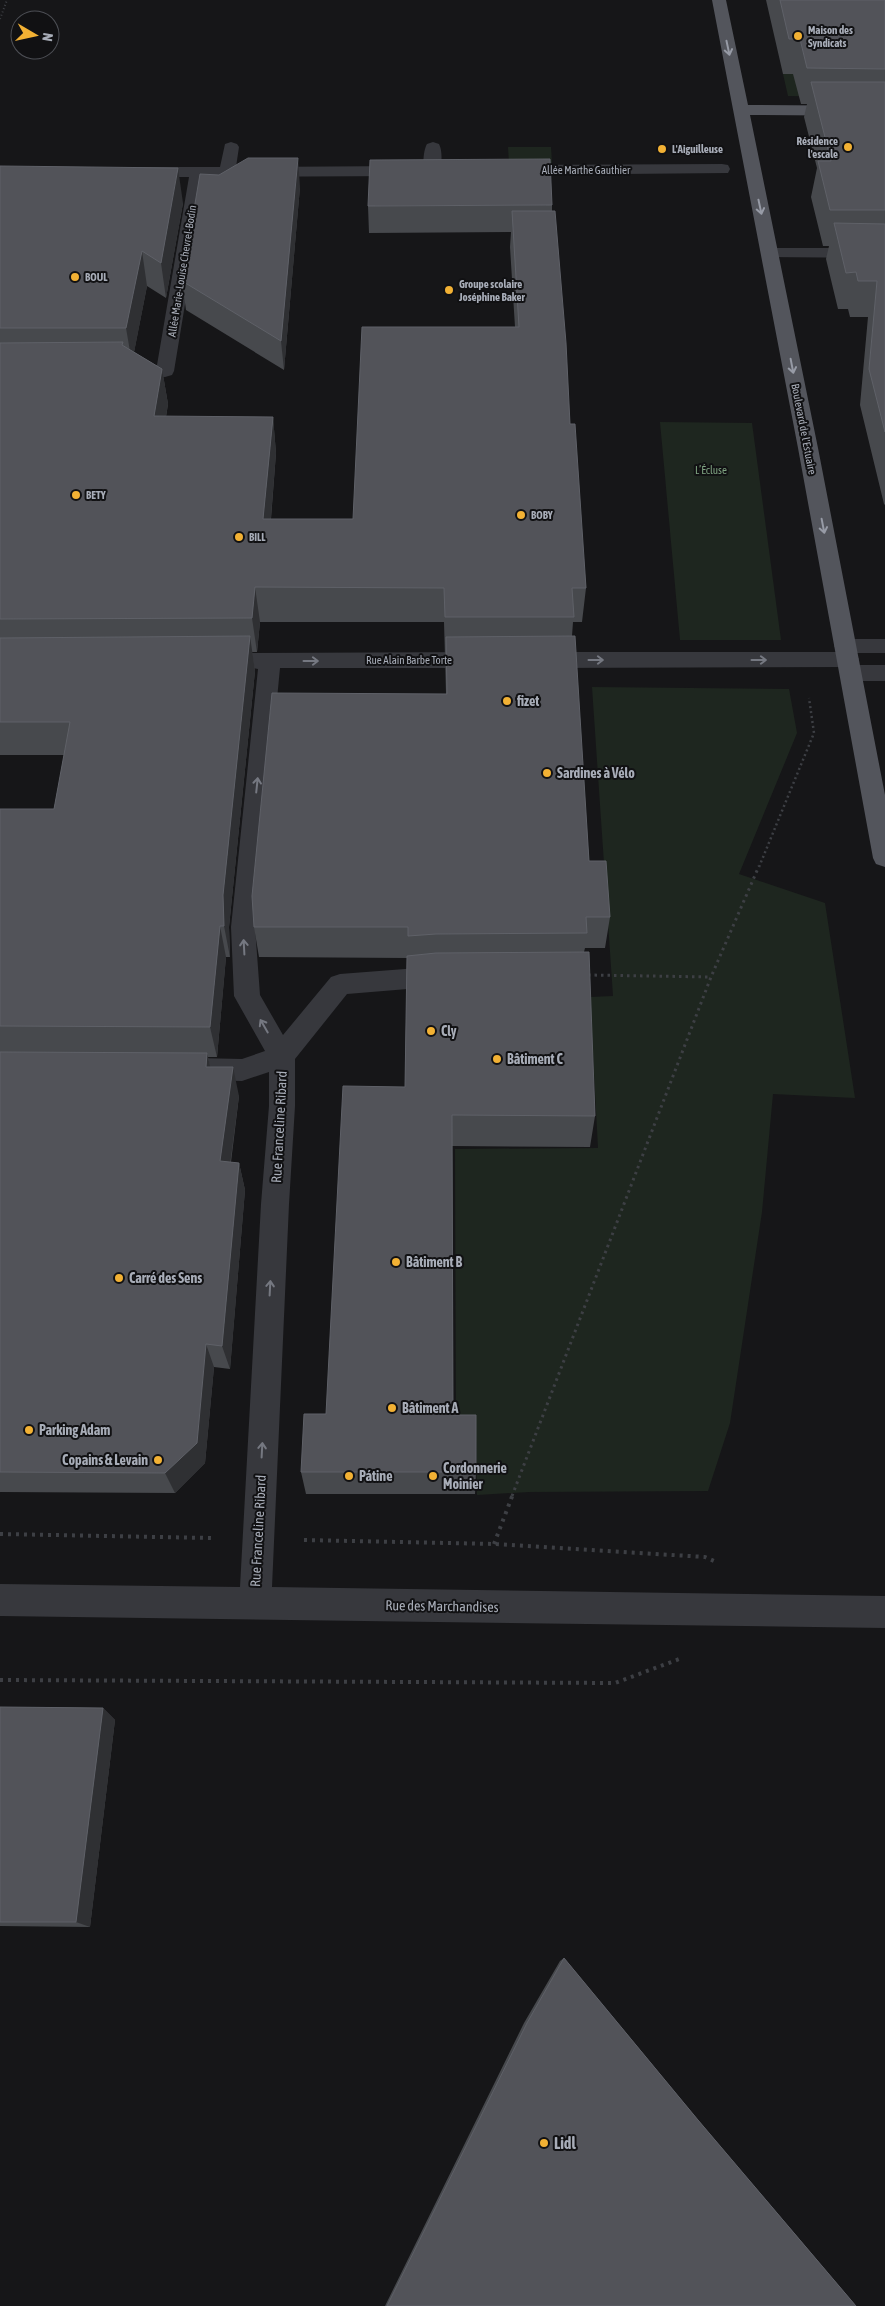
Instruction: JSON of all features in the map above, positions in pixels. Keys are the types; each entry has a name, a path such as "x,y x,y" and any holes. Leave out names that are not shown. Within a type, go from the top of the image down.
{"main road":[{"name":"Boulevard de l'Estuaire","path":"718,0 770,253 885,858"},
{"path":"740,110 885,111"}],"street":[{"path":"227,172 231,147"},
{"path":"432,171 433,147"},
{"name":"Allée Marthe Gauthier","path":"499,170 722,169"},
{"path":"129,172 451,171"},
{"name":"Allée Marie-Louise Chevrel-Bodin","path":"107,371 165,371 198,172"},
{"path":"770,253 885,253"},
{"name":"Rue Alain Barbe Torte","path":"848,660 885,646"},
{"name":"Rue Alain Barbe Torte","path":"230,661 848,660 885,673"},
{"name":"Rue Franceline Ribard","path":"255,1604 275,1204 282,1106 282,1056 247,996 243,927 270,661"},
{"path":"174,1069 242,1070 282,1056 340,984 436,976 464,976"},
{"name":"Rue des Marchandises","path":"0,1600 885,1612"}],"path":[{"path":"0,19 7,0"},
{"path":"494,1544 710,977 791,794 814,733 804,660"},
{"path":"588,975 710,977"},
{"path":"0,1534 494,1544 706,1556 722,1566"},
{"path":"0,1680 615,1683 688,1656"}],"green space":[{"path":"783,74 840,74 847,97 788,96"},
{"path":"508,147 551,147 552,163 509,163"},
{"name":"L’Écluse","path":"660,422 752,423 781,640 680,640"},
{"path":"592,687 789,689 797,733 739,874 825,903 855,1098 773,1094 762,1212 730,1423 708,1491 529,1492 477,1495 476,1436 456,1436 455,1149 598,1148 590,997 613,996"}],"building":[{"name":"Maison des Syndicats","path":"780,0 885,0 885,69 807,68 800,39 789,39"},
{"path":"811,82 885,82 885,210 830,210 818,161 831,161"},
{"path":"248,158 298,158 281,341 182,281 200,174 219,175"},
{"path":"550,159 552,205 368,206 370,160"},
{"name":"BOUL","path":"0,166 178,168 161,263 142,251 126,328 0,328"},
{"path":"512,211 555,211 566,343 570,424 575,424 586,588 572,588 574,617 445,617 444,588 255,587 252,618 0,619 0,343 123,342 122,345 162,369 154,416 273,417 263,519 353,519 362,327 519,327"},
{"path":"834,223 885,224 885,432 869,369 877,281 858,281 856,272 846,273"},
{"path":"250,636 223,895 224,926 220,926 210,1027 0,1026 0,809 54,809 70,722 0,722 0,638"},
{"path":"575,636 589,861 606,861 610,917 586,917 587,933 436,934 408,936 408,927 254,927 252,896 272,693 447,694 446,637"},
{"path":"589,952 595,1116 452,1115 453,1415 476,1415 476,1472 301,1472 304,1414 326,1414 343,1086 405,1087 407,956 436,953"},
{"name":"Carré des Sens","path":"0,1052 207,1053 206,1067 233,1067 220,1161 239,1163 222,1346 206,1344 197,1443 165,1473 0,1472"},
{"path":"0,1707 103,1708 76,1922 0,1922"},
{"name":"Lidl","path":"564,1958 856,2306 387,2306 527,2023"}],"place":[{"name":"Maison des Syndicats","path":"798,36"},
{"name":"Résidence l'escale","path":"848,147"},
{"name":"L'Aiguilleuse","path":"662,149"},
{"name":"BOUL","path":"75,277"},
{"name":"Groupe scolaire Joséphine Baker","path":"449,290"},
{"name":"BETY","path":"76,495"},
{"name":"BOBY","path":"521,515"},
{"name":"BILL","path":"239,537"},
{"name":"fizet","path":"507,701"},
{"name":"Sardines à Vélo","path":"547,773"},
{"name":"Cly","path":"431,1031"},
{"name":"Bâtiment C","path":"497,1059"},
{"name":"Bâtiment B","path":"396,1262"},
{"name":"Carré des Sens","path":"119,1278"},
{"name":"Bâtiment A","path":"392,1408"},
{"name":"Parking Adam","path":"29,1430"},
{"name":"Copains & Levain","path":"158,1460"},
{"name":"Pátine","path":"349,1476"},
{"name":"Cordonnerie Moinier","path":"433,1476"},
{"name":"Lidl","path":"544,2143"}]}
